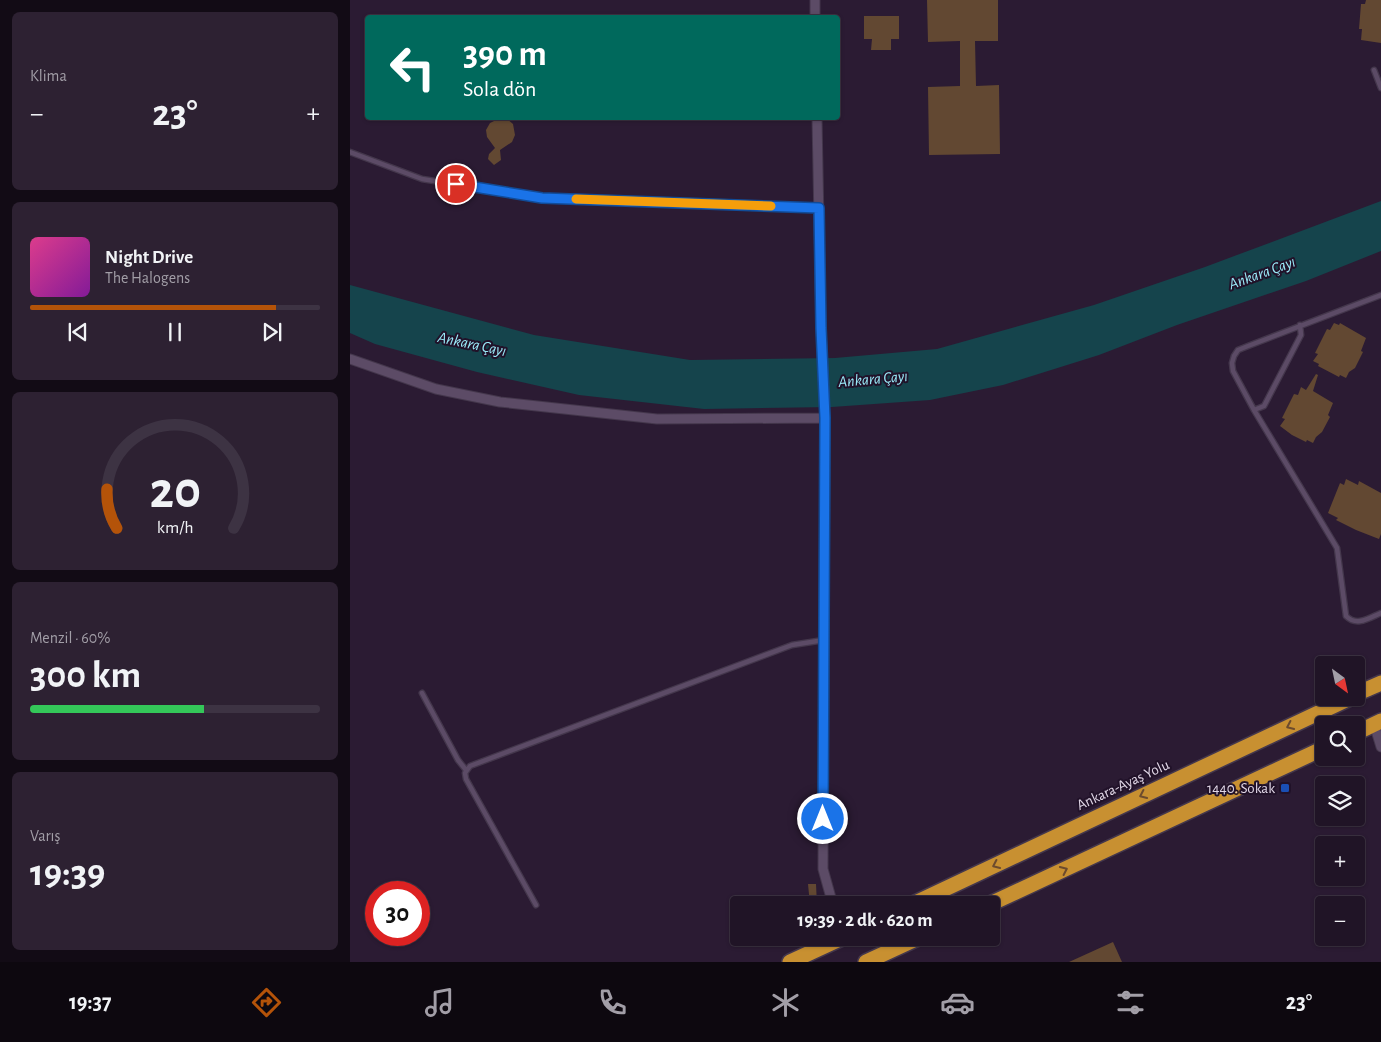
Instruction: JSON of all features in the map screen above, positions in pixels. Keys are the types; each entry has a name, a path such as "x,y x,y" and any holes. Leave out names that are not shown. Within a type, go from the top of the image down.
{"highway":[{"path":"1365,690 1381,683"},
{"name":"Ankara-Ayaş Yolu","path":"930,896 1333,706"},
{"path":"1365,730 1379,725"},
{"path":"1000,899 1315,752"},
{"path":"790,962 825,946"},
{"path":"866,962 901,946"}],"street":[{"path":"815,0 815,15"},
{"path":"817,120 821,328 825,418 823,869 830,896"},
{"path":"350,359 436,389 500,402 657,419 825,418"},
{"path":"1379,725 1381,747"}],"lane":[{"path":"1374,70 1381,88"},
{"path":"350,152 422,179 542,198 819,208"},
{"path":"1381,295 1238,350 1232,363 1233,371 1254,410 1337,548 1346,616 1356,622 1363,621 1381,612"},
{"path":"1254,410 1264,406 1301,335 1300,325"},
{"path":"466,770 472,764 792,646 824,640"},
{"path":"422,693 458,760 466,770 466,779 536,904"}],"water":[{"name":"Ankara Çayı","path":"1381,201 1381,251 1306,281 1177,325 1099,355 1003,385 930,400 832,407 704,409 579,395 477,372 375,344 350,333 350,285 534,335 690,360 835,358 937,349 1094,305 1205,267"}],"building":[{"path":"927,0 998,0 998,41 975,41 976,86 999,85 1000,154 929,155 928,87 960,86 960,41 928,42"},
{"path":"1366,0 1381,0 1381,43 1361,40 1362,29 1359,29 1361,4 1365,4"},
{"path":"864,16 899,16 899,39 891,39 891,50 871,50 872,39 864,39"},
{"path":"496,120 508,120 513,124 515,135 512,142 500,150 501,160 494,165 488,159 489,154 495,148 487,137 486,130 490,123"},
{"path":"1334,323 1339,325 1340,323 1366,338 1361,351 1363,352 1355,368 1349,372 1346,378 1340,375 1339,377 1318,366 1319,364 1313,361 1318,354 1315,353 1327,329 1330,330"},
{"path":"1316,374 1318,375 1313,391 1333,403 1328,415 1330,417 1322,432 1313,443 1307,440 1306,442 1292,435 1280,426 1285,419 1282,418 1294,394 1298,395 1301,387 1306,390"},
{"path":"1346,479 1358,485 1359,481 1381,493 1381,534 1379,539 1336,520 1338,518 1328,513 1340,483 1344,485"},
{"path":"808,884 816,884 817,896 809,896"},
{"path":"1113,942 1122,962 1069,962"}],"slow traffic":[{"path":"576,199 771,206"}],"place":[{"name":"1440. Sokak","path":"1285,788"}],"route":[{"path":"456,184 542,198 819,208 825,418 823,819"}]}
